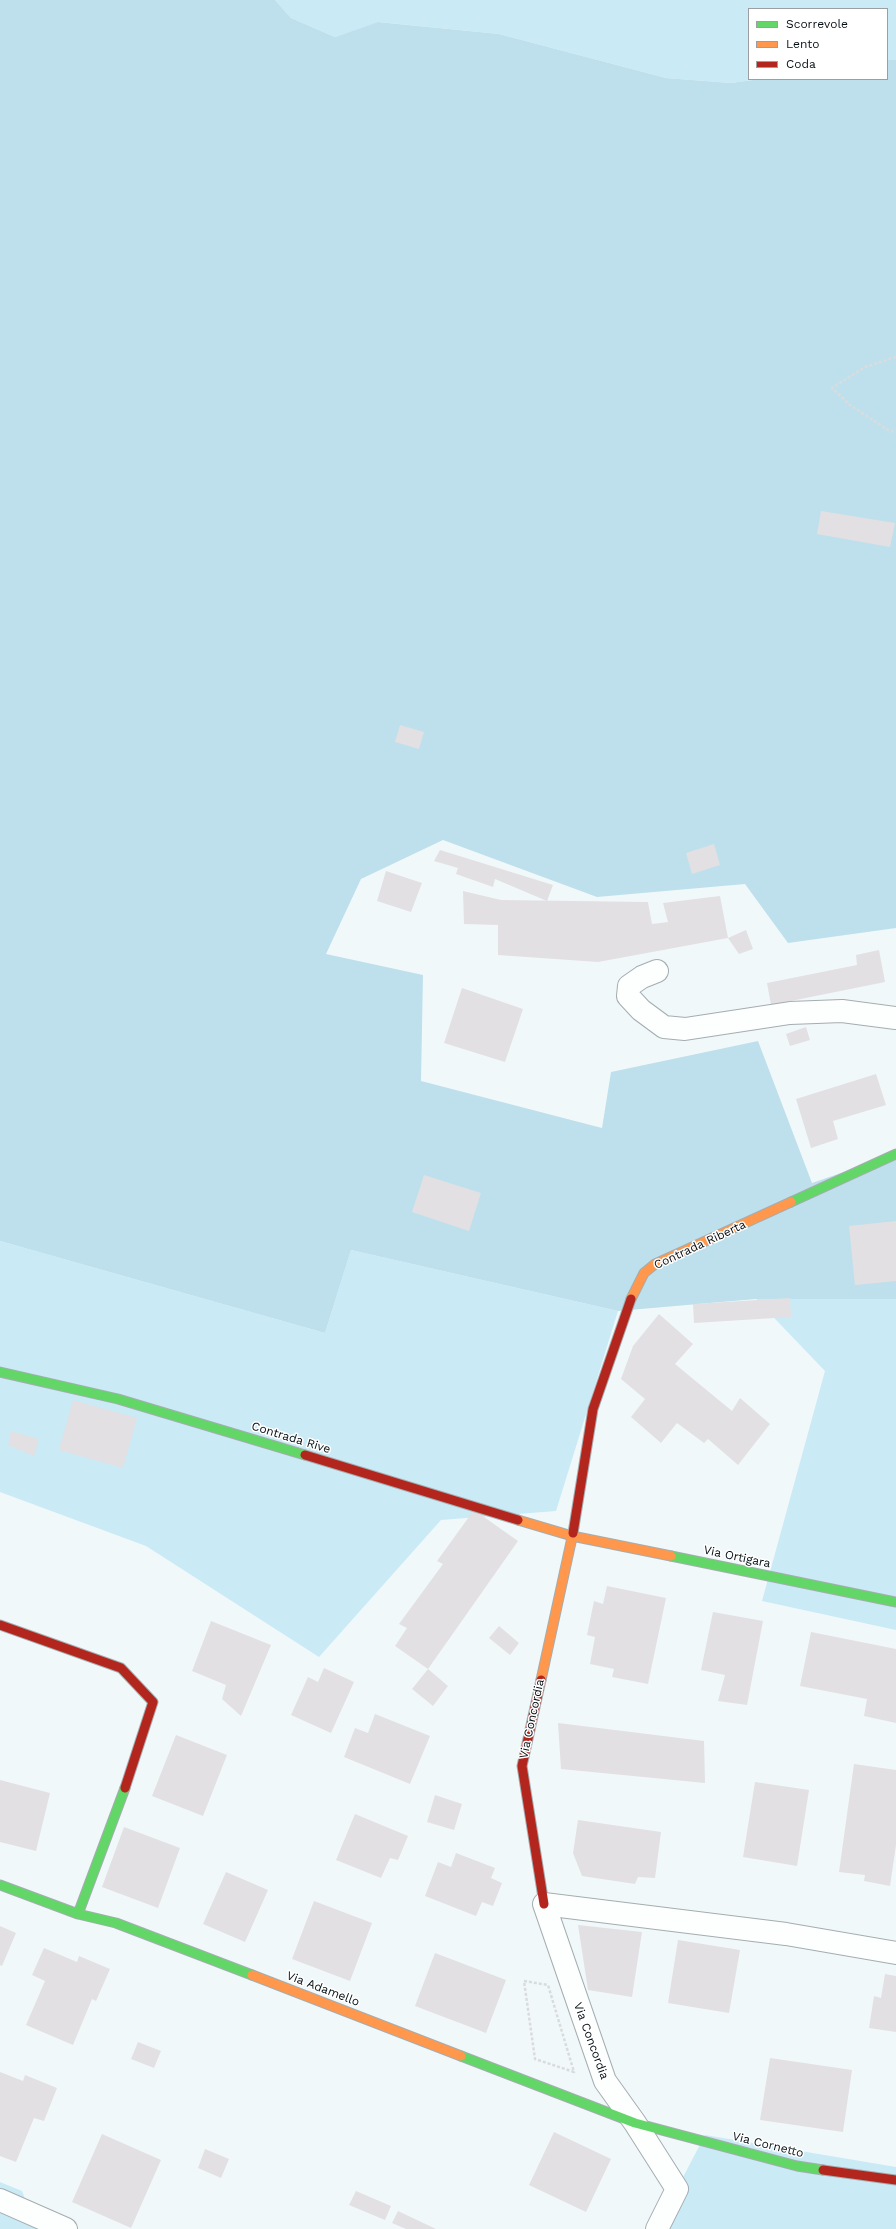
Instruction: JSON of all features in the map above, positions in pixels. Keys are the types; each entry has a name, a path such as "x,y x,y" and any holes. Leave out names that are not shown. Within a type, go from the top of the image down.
{"street":[{"path":"658,971 642,977 629,986 620,988 641,1010 664,1027 684,1029 798,1013 842,1011 896,1018"},
{"name":"Contrada Riberta","path":"572,1536 593,1409 635,1288 644,1274 661,1261 896,1154"},
{"name":"Contrada Rive","path":"0,1372 118,1399 572,1536"},
{"name":"Via Ortigara","path":"572,1536 896,1602"},
{"name":"Via Concordia","path":"572,1536 522,1766 544,1904 605,2081 635,2123 677,2189 657,2229"},
{"path":"0,1626 121,1668 153,1702 128,1779 78,1914"},
{"name":"Via Adamello","path":"0,1885 78,1914 116,1923 635,2123"},
{"path":"544,1904 786,1934 896,1953"},
{"name":"Via Cornetto","path":"635,2123 797,2166 896,2180"},
{"path":"0,2200 66,2229"}],"path":[{"path":"896,357 865,367 832,388 850,405 888,430 896,432"},
{"path":"524,1981 548,1985 574,2072 535,2059 524,1981"}],"shaded area":[{"path":"0,0 275,0 291,18 335,37 378,22 499,34 666,78 731,83 753,80 888,80 888,60 896,60 896,928 788,943 745,884 597,897 443,840 361,879 326,954 423,975 421,1081 602,1128 611,1072 758,1041 812,1183 896,1154 896,1299 756,1299 618,1311 351,1250 325,1333 0,1241"},
{"path":"275,0 896,0 896,60 888,60 888,8 748,8 748,80 753,80 731,83 666,78 499,34 379,22 335,37 291,18"},
{"path":"0,1241 325,1333 351,1250 618,1311 556,1511 441,1520 319,1657 146,1546 0,1492"},
{"path":"756,1299 896,1299 896,1630 762,1601 825,1371"},
{"path":"705,2135 896,2167 896,2229 656,2229"},
{"path":"0,2182 22,2191 34,2222 51,2229 0,2229"}],"building":[{"path":"821,511 895,523 890,547 817,534"},
{"path":"400,725 424,732 419,749 395,742"},
{"path":"714,844 720,865 692,874 686,853"},
{"path":"440,850 553,885 547,901 495,879 493,887 456,874 458,868 434,861"},
{"path":"386,871 422,883 411,912 377,901"},
{"path":"463,891 501,900 648,902 652,924 668,922 663,903 720,896 728,938 598,962 498,955 498,925 464,924"},
{"path":"746,930 753,949 739,954 728,938"},
{"path":"879,950 885,982 771,1005 767,983 857,965 856,955"},
{"path":"462,988 523,1009 505,1062 444,1043"},
{"path":"806,1027 810,1040 790,1046 786,1034"},
{"path":"876,1074 886,1105 833,1121 838,1139 811,1148 796,1099"},
{"path":"424,1175 481,1193 469,1231 412,1212"},
{"path":"896,1221 896,1281 855,1285 849,1226"},
{"path":"790,1298 791,1317 694,1323 693,1304"},
{"path":"659,1314 693,1344 675,1364 732,1411 740,1398 770,1424 738,1465 708,1439 704,1443 677,1423 661,1443 631,1417 645,1399 621,1379 633,1346"},
{"path":"73,1400 137,1418 123,1468 59,1450"},
{"path":"11,1431 39,1439 34,1456 8,1445"},
{"path":"474,1510 518,1541 428,1669 395,1646 407,1628 399,1624 443,1564 437,1561"},
{"path":"607,1586 666,1598 648,1684 612,1677 614,1669 590,1664 595,1637 587,1635 594,1601 603,1604"},
{"path":"713,1612 763,1621 747,1705 718,1701 725,1675 701,1670"},
{"path":"211,1621 271,1645 241,1716 222,1699 226,1685 192,1671"},
{"path":"499,1626 519,1643 510,1655 489,1638"},
{"path":"811,1632 896,1649 896,1723 864,1716 867,1699 800,1686"},
{"path":"324,1668 354,1682 331,1733 291,1715 308,1677 318,1682"},
{"path":"428,1669 448,1686 433,1706 412,1689"},
{"path":"375,1714 430,1736 410,1784 344,1757 355,1728 368,1733"},
{"path":"558,1723 704,1741 705,1783 561,1769"},
{"path":"176,1735 227,1755 203,1816 152,1796"},
{"path":"854,1764 896,1770 896,1845 890,1886 864,1881 865,1875 839,1872"},
{"path":"0,1780 50,1793 36,1851 0,1842"},
{"path":"755,1782 809,1790 797,1866 743,1857"},
{"path":"435,1795 462,1804 454,1830 427,1822"},
{"path":"355,1814 408,1836 398,1860 390,1858 381,1878 336,1860"},
{"path":"578,1820 661,1832 655,1878 638,1877 635,1884 582,1876 573,1853"},
{"path":"124,1827 180,1848 158,1908 102,1887"},
{"path":"456,1853 495,1868 491,1878 502,1883 493,1906 482,1902 476,1916 425,1896 438,1862 451,1867"},
{"path":"226,1872 268,1890 245,1942 203,1924"},
{"path":"314,1901 372,1923 350,1981 292,1959"},
{"path":"578,1925 642,1932 632,1997 588,1990"},
{"path":"0,1926 16,1933 2,1966 0,1965"},
{"path":"678,1940 740,1950 729,2013 668,2003"},
{"path":"44,1948 77,1962 79,1956 110,1969 96,2001 92,1999 73,2045 26,2025 45,1981 32,1975"},
{"path":"435,1953 506,1980 486,2033 415,2006"},
{"path":"885,1974 896,1976 896,2032 869,2028 874,1996 881,1998"},
{"path":"138,2042 161,2051 154,2068 131,2059"},
{"path":"770,2058 852,2070 843,2132 760,2120"},
{"path":"0,2072 23,2081 25,2075 57,2088 44,2121 34,2118 16,2162 0,2156"},
{"path":"554,2132 611,2159 586,2212 529,2185"},
{"path":"102,2134 161,2160 131,2228 72,2202"},
{"path":"205,2149 229,2159 221,2178 198,2168"},
{"path":"356,2191 391,2206 385,2220 349,2205"},
{"path":"398,2211 436,2229 406,2229 392,2223"}],"traffic: fast":[{"path":"791,1202 896,1154"},
{"path":"0,1372 118,1399 305,1455"},
{"path":"671,1556 896,1602"},
{"path":"78,1914 125,1788"},
{"path":"0,1885 78,1914 116,1923 252,1975"},
{"path":"461,2056 635,2123 797,2166 823,2170"}],"traffic: slow":[{"path":"631,1299 644,1273 655,1264 791,1202"},
{"path":"518,1520 572,1536 671,1556"},
{"path":"541,1680 573,1533"},
{"path":"252,1975 461,2056"}],"traffic: jam":[{"path":"573,1533 593,1409 631,1299"},
{"path":"305,1455 518,1520"},
{"path":"0,1625 121,1668 153,1702 125,1788"},
{"path":"541,1680 522,1766 544,1904"},
{"path":"823,2170 896,2180"}]}
